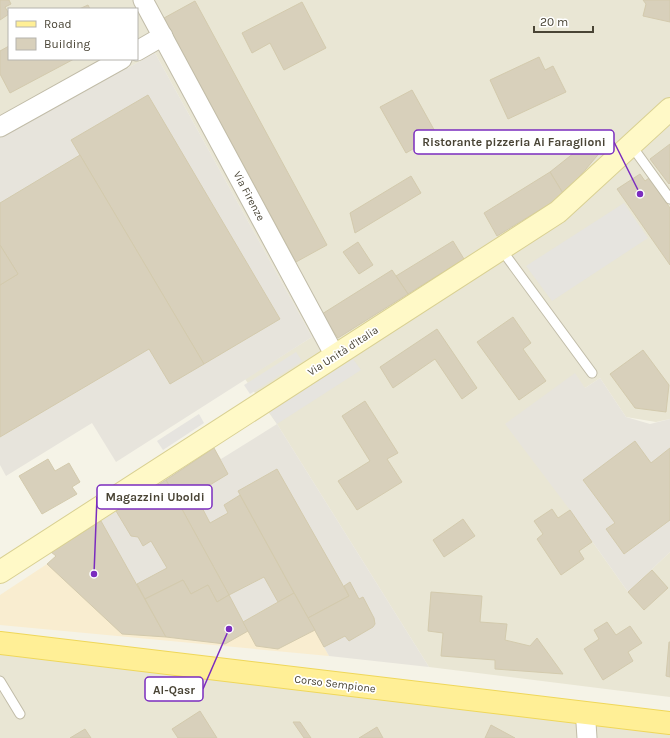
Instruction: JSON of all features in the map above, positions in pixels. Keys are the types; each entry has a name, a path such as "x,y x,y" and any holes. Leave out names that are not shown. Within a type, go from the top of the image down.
{"main road":[{"name":"Corso Sempione","path":"0,643 670,723"}],"street":[{"name":"Via Firenze","path":"143,0 336,356"},
{"path":"138,50 163,36"},
{"path":"0,127 120,60"},
{"name":"Via Unità d'Italia","path":"0,572 502,249 569,204 670,109"},
{"path":"587,738 586,723 589,713"}],"lane":[{"path":"631,145 670,199"},
{"path":"502,249 592,373"},
{"path":"0,681 20,714"}],"shaded area":[{"path":"0,0 670,0 670,419 656,422 626,417 600,378 585,388 570,510 628,592 670,552 670,697 429,667 277,424 245,379 312,337 155,53 0,138"},
{"path":"155,53 312,337 116,462 92,423 6,476 0,465 0,138"},
{"path":"624,203 648,238 552,301 526,266"},
{"path":"296,352 302,361 250,394 244,385"},
{"path":"353,359 361,370 277,424 269,412"},
{"path":"575,373 585,388 600,378 626,417 650,424 670,419 670,552 628,592 570,510 505,424"},
{"path":"199,414 204,423 163,450 157,441"},
{"path":"277,424 429,667 329,656 294,593 243,622 229,595 183,580 145,599 101,521 214,448 221,459"},
{"path":"101,521 145,599 294,593 329,656 0,625 0,595 47,564 56,556 51,552"},
{"path":"0,643 670,723 670,738 0,738"}],"building":[{"path":"0,0 9,0 11,4 5,7 8,15 0,20"},
{"path":"643,0 670,0 670,22 643,16 646,4"},
{"path":"195,1 327,245 296,262 164,18"},
{"path":"302,2 326,48 284,70 270,43 252,53 242,33"},
{"path":"88,5 90,8 81,8"},
{"path":"8,47 8,60 72,60 10,93 0,74 0,51"},
{"path":"539,57 545,70 553,66 566,92 508,119 490,80"},
{"path":"412,90 437,135 406,153 380,107"},
{"path":"148,95 280,319 204,364 71,140"},
{"path":"594,137 602,150 564,195 550,172"},
{"path":"670,144 670,183 669,184 650,159"},
{"path":"80,155 204,364 170,384 149,349 0,437 0,285 18,274 0,245 0,203"},
{"path":"550,172 564,195 497,236 484,213"},
{"path":"640,174 645,181 649,178 670,208 670,265 617,189"},
{"path":"411,176 421,193 355,233 350,213"},
{"path":"453,241 464,259 408,294 396,276"},
{"path":"358,242 373,265 359,274 343,252"},
{"path":"0,245 18,274 0,285"},
{"path":"392,270 408,294 338,338 322,314"},
{"path":"513,317 531,343 523,349 546,381 519,400 477,342"},
{"path":"437,329 477,388 462,399 435,359 393,388 380,367"},
{"path":"643,350 669,385 666,412 635,408 610,374"},
{"path":"365,401 398,453 387,459 402,482 357,510 338,481 370,461 342,416"},
{"path":"635,441 651,463 670,448 670,520 624,554 606,529 615,523 583,480"},
{"path":"214,448 228,474 195,494 210,523 228,513 224,505 240,495 294,593 278,602 264,577 229,595 166,480"},
{"path":"48,459 55,471 69,463 80,482 72,487 77,494 42,514 19,476"},
{"path":"277,469 349,596 308,618 238,491"},
{"path":"166,480 229,595 217,602 208,585 191,594 183,580 145,599 137,584 167,568 151,541 143,546 138,537 131,536 116,511"},
{"path":"552,509 558,518 570,510 592,542 579,551 584,559 561,575 537,539 543,534 534,521"},
{"path":"463,519 475,536 444,557 433,540"},
{"path":"101,521 166,637 122,634 47,564 56,556 51,552"},
{"path":"652,570 668,588 644,610 628,592"},
{"path":"183,580 191,594 208,585 217,602 229,595 248,631 225,644 166,637 145,599"},
{"path":"350,582 359,599 363,597 374,618 375,624 373,627 349,641 345,636 324,647 308,618 349,596 344,586"},
{"path":"431,592 482,596 480,622 507,624 505,640 530,646 537,638 563,674 495,669 495,660 441,656 443,633 428,631"},
{"path":"294,593 315,630 278,649 256,646 243,622"},
{"path":"607,622 616,635 630,626 642,643 628,652 633,661 603,680 584,649 599,639 594,630"},
{"path":"670,642 670,677 666,676"},
{"path":"200,711 217,738 178,738 172,729"},
{"path":"293,722 300,722 311,738 304,738"},
{"path":"491,725 515,738 485,738"},
{"path":"377,727 383,738 359,738"},
{"path":"85,729 91,738 70,738"}],"place":[{"name":"Ristorante pizzeria Ai Faraglioni","path":"640,194"},
{"name":"Magazzini Uboldi","path":"94,574"},
{"name":"Al-Qasr","path":"229,629"}]}
